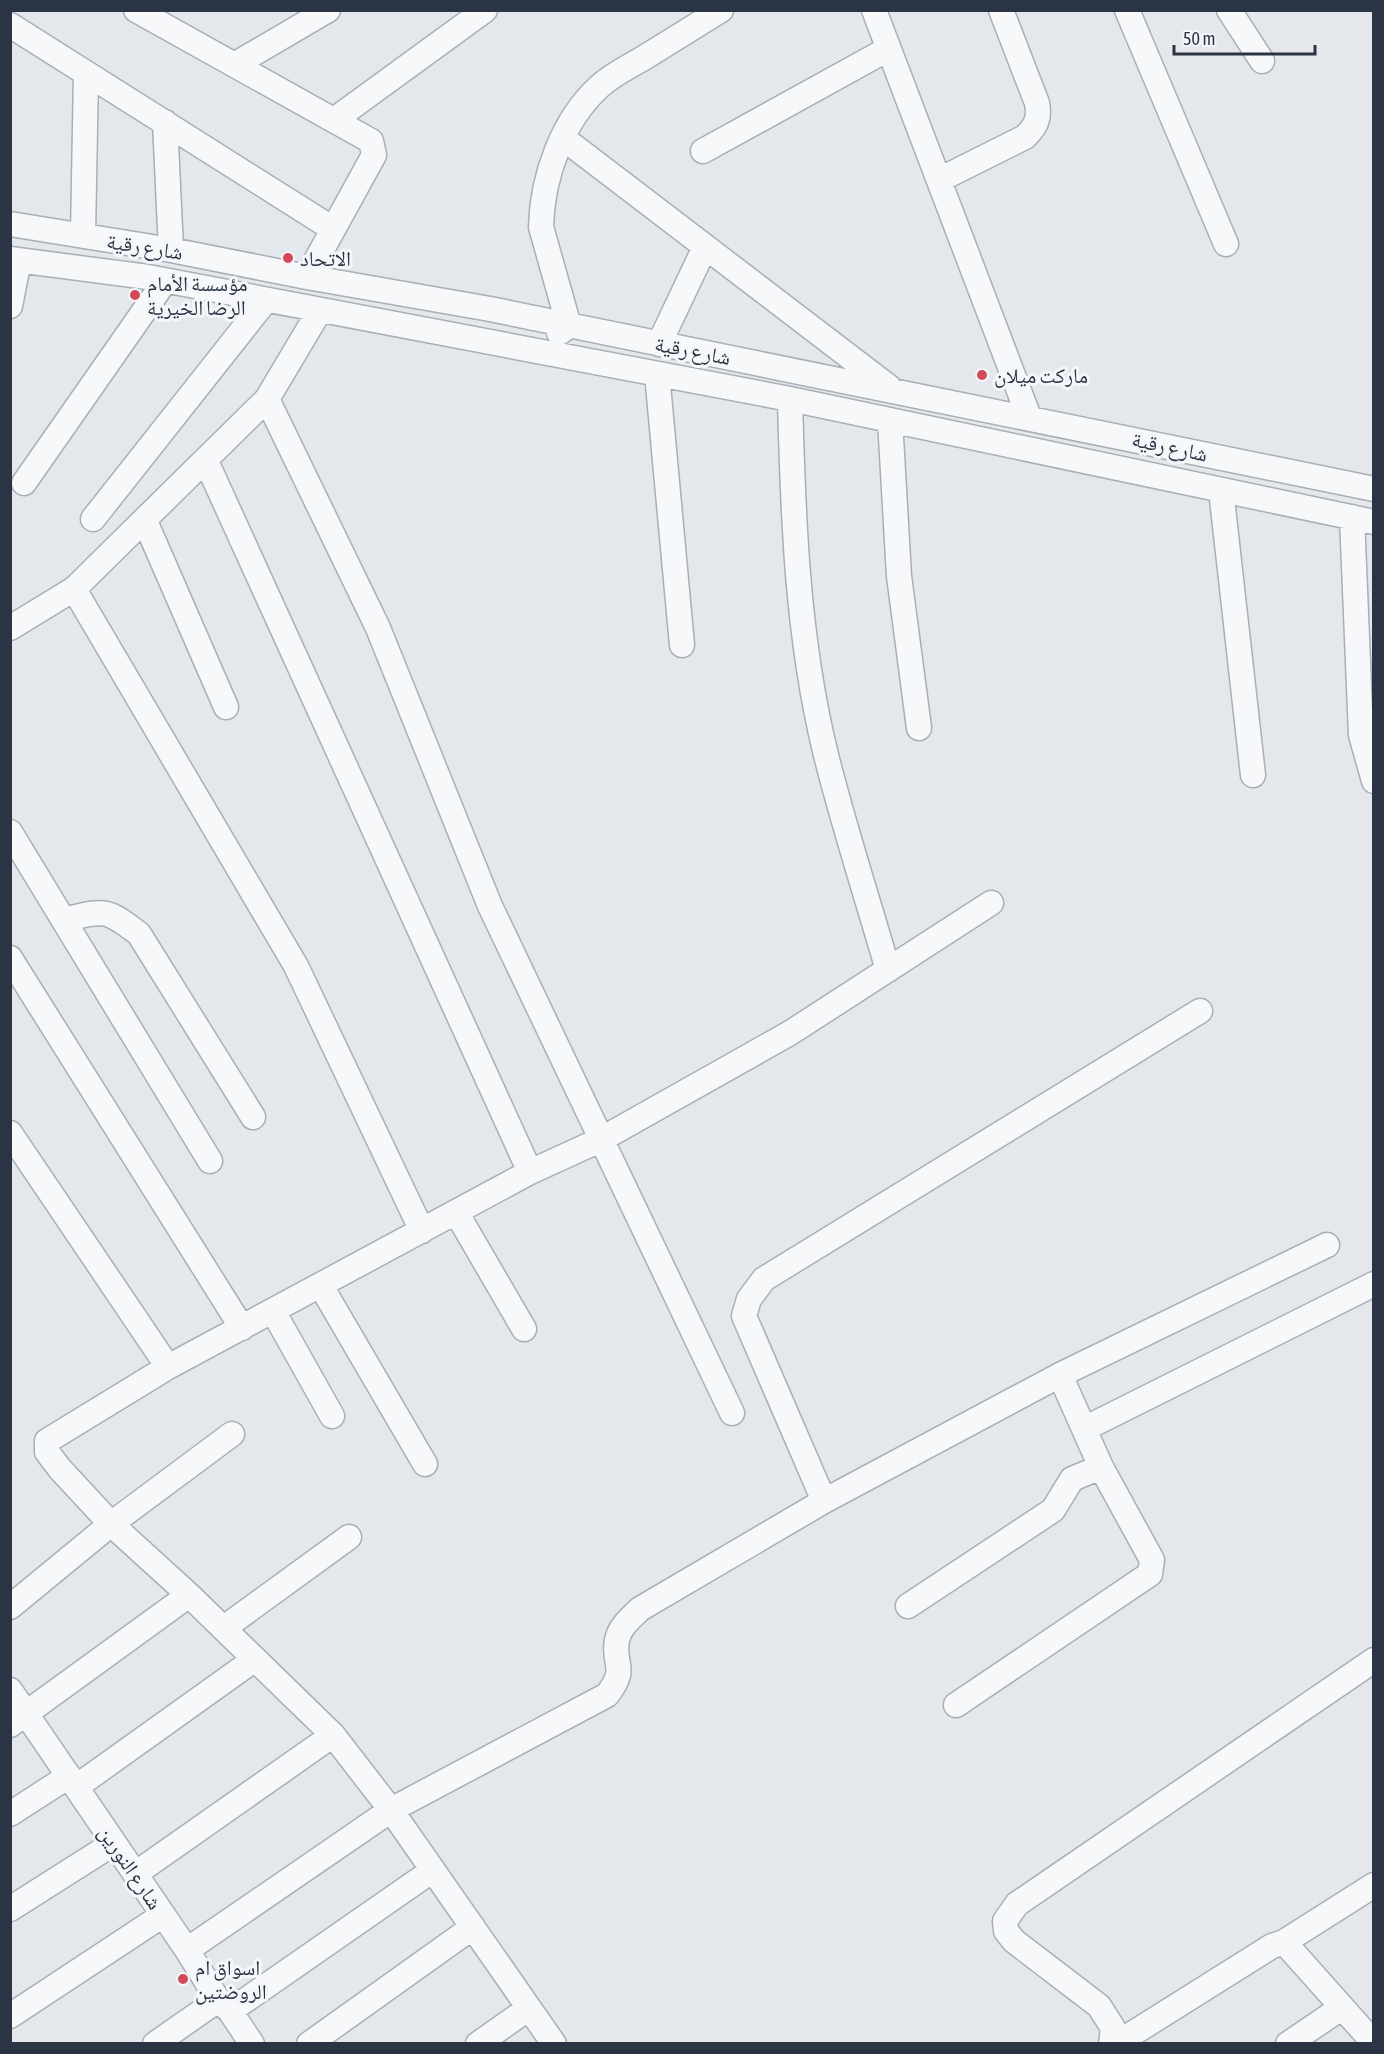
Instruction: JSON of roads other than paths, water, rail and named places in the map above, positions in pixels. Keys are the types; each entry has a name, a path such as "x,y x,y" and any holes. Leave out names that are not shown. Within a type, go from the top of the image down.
{"street":[{"path":"136,10 371,141 375,150 308,277"},
{"path":"234,65 328,10"},
{"path":"334,120 485,10"},
{"path":"564,358 557,351 556,340 560,331 569,326 541,227 547,179 563,138 589,97 608,79 721,10"},
{"path":"874,10 1029,417"},
{"path":"939,180 1025,137 1034,128 1039,117 1037,103 1001,10"},
{"path":"1127,10 1226,244"},
{"path":"1229,10 1262,61"},
{"path":"10,25 333,229"},
{"path":"703,151 888,49"},
{"path":"83,235 86,73"},
{"path":"165,122 171,250"},
{"path":"563,138 893,391"},
{"name":"شارع رقية","path":"10,224 171,250 490,309 1374,489"},
{"path":"659,344 705,247"},
{"path":"10,306 15,259"},
{"name":"شارع رقية","path":"15,259 165,280 564,358 790,399 1363,520"},
{"path":"24,483 165,280"},
{"path":"93,519 266,300"},
{"path":"483,342 494,338 500,328 498,317 490,309"},
{"path":"10,628 74,589 146,521 267,399 320,310"},
{"path":"657,374 682,645"},
{"path":"267,399 378,628 490,906 732,1413"},
{"path":"790,399 793,542 806,644 825,750 888,970"},
{"path":"890,420 899,576 919,728"},
{"path":"206,461 530,1172"},
{"path":"1221,490 1253,775"},
{"path":"1363,520 1361,735 1374,781"},
{"path":"146,521 226,706"},
{"path":"74,589 296,966 422,1231"},
{"path":"10,832 210,1161"},
{"path":"554,2043 391,1810 333,1735 224,1628 111,1524 46,1452 47,1441 168,1367 530,1172 600,1140 790,1033 991,903"},
{"path":"64,920 95,912 112,914 139,934 253,1117"},
{"path":"10,958 242,1328"},
{"path":"824,1501 744,1316 749,1299 764,1280 1200,1011"},
{"path":"10,1133 168,1367"},
{"path":"456,1212 524,1329"},
{"path":"188,1950 391,1810 607,1695 618,1681 620,1667 617,1641 624,1624 640,1609 824,1501 1060,1375 1327,1245"},
{"path":"1084,1429 1374,1284"},
{"path":"321,1286 424,1464"},
{"path":"273,1311 332,1416"},
{"path":"956,1705 1150,1574 1152,1560 1101,1467 1060,1375"},
{"path":"10,1607 111,1524 232,1434"},
{"path":"908,1606 1053,1510 1072,1479 1101,1467"},
{"path":"224,1628 349,1537"},
{"path":"18,1719 189,1595"},
{"path":"10,1814 72,1781 255,1659"},
{"path":"1111,2043 1113,2028 1099,2007 1014,1941 1006,1931 1005,1921 1017,1904 1374,1660"},
{"name":"شارع النورين","path":"10,1690 18,1719 72,1781 224,2006 252,2043"},
{"path":"135,1874 333,1735"},
{"path":"10,1909 114,1843"},
{"path":"155,2043 224,2006 433,1870"},
{"path":"1116,2043 1374,1885"},
{"path":"10,2016 163,1915"},
{"path":"309,2043 473,1927"},
{"path":"1284,1942 1374,2043"},
{"path":"478,2043 529,2008"},
{"path":"1288,2043 1341,2008"}],"place":[{"name":"الاتحاد","path":"288,258"},
{"name":"مؤسسة الأمام الرضا الخيرية","path":"135,295"},
{"name":"ماركت ميلان","path":"982,375"},
{"name":"اسواق ام الروضتين","path":"183,1979"}]}
